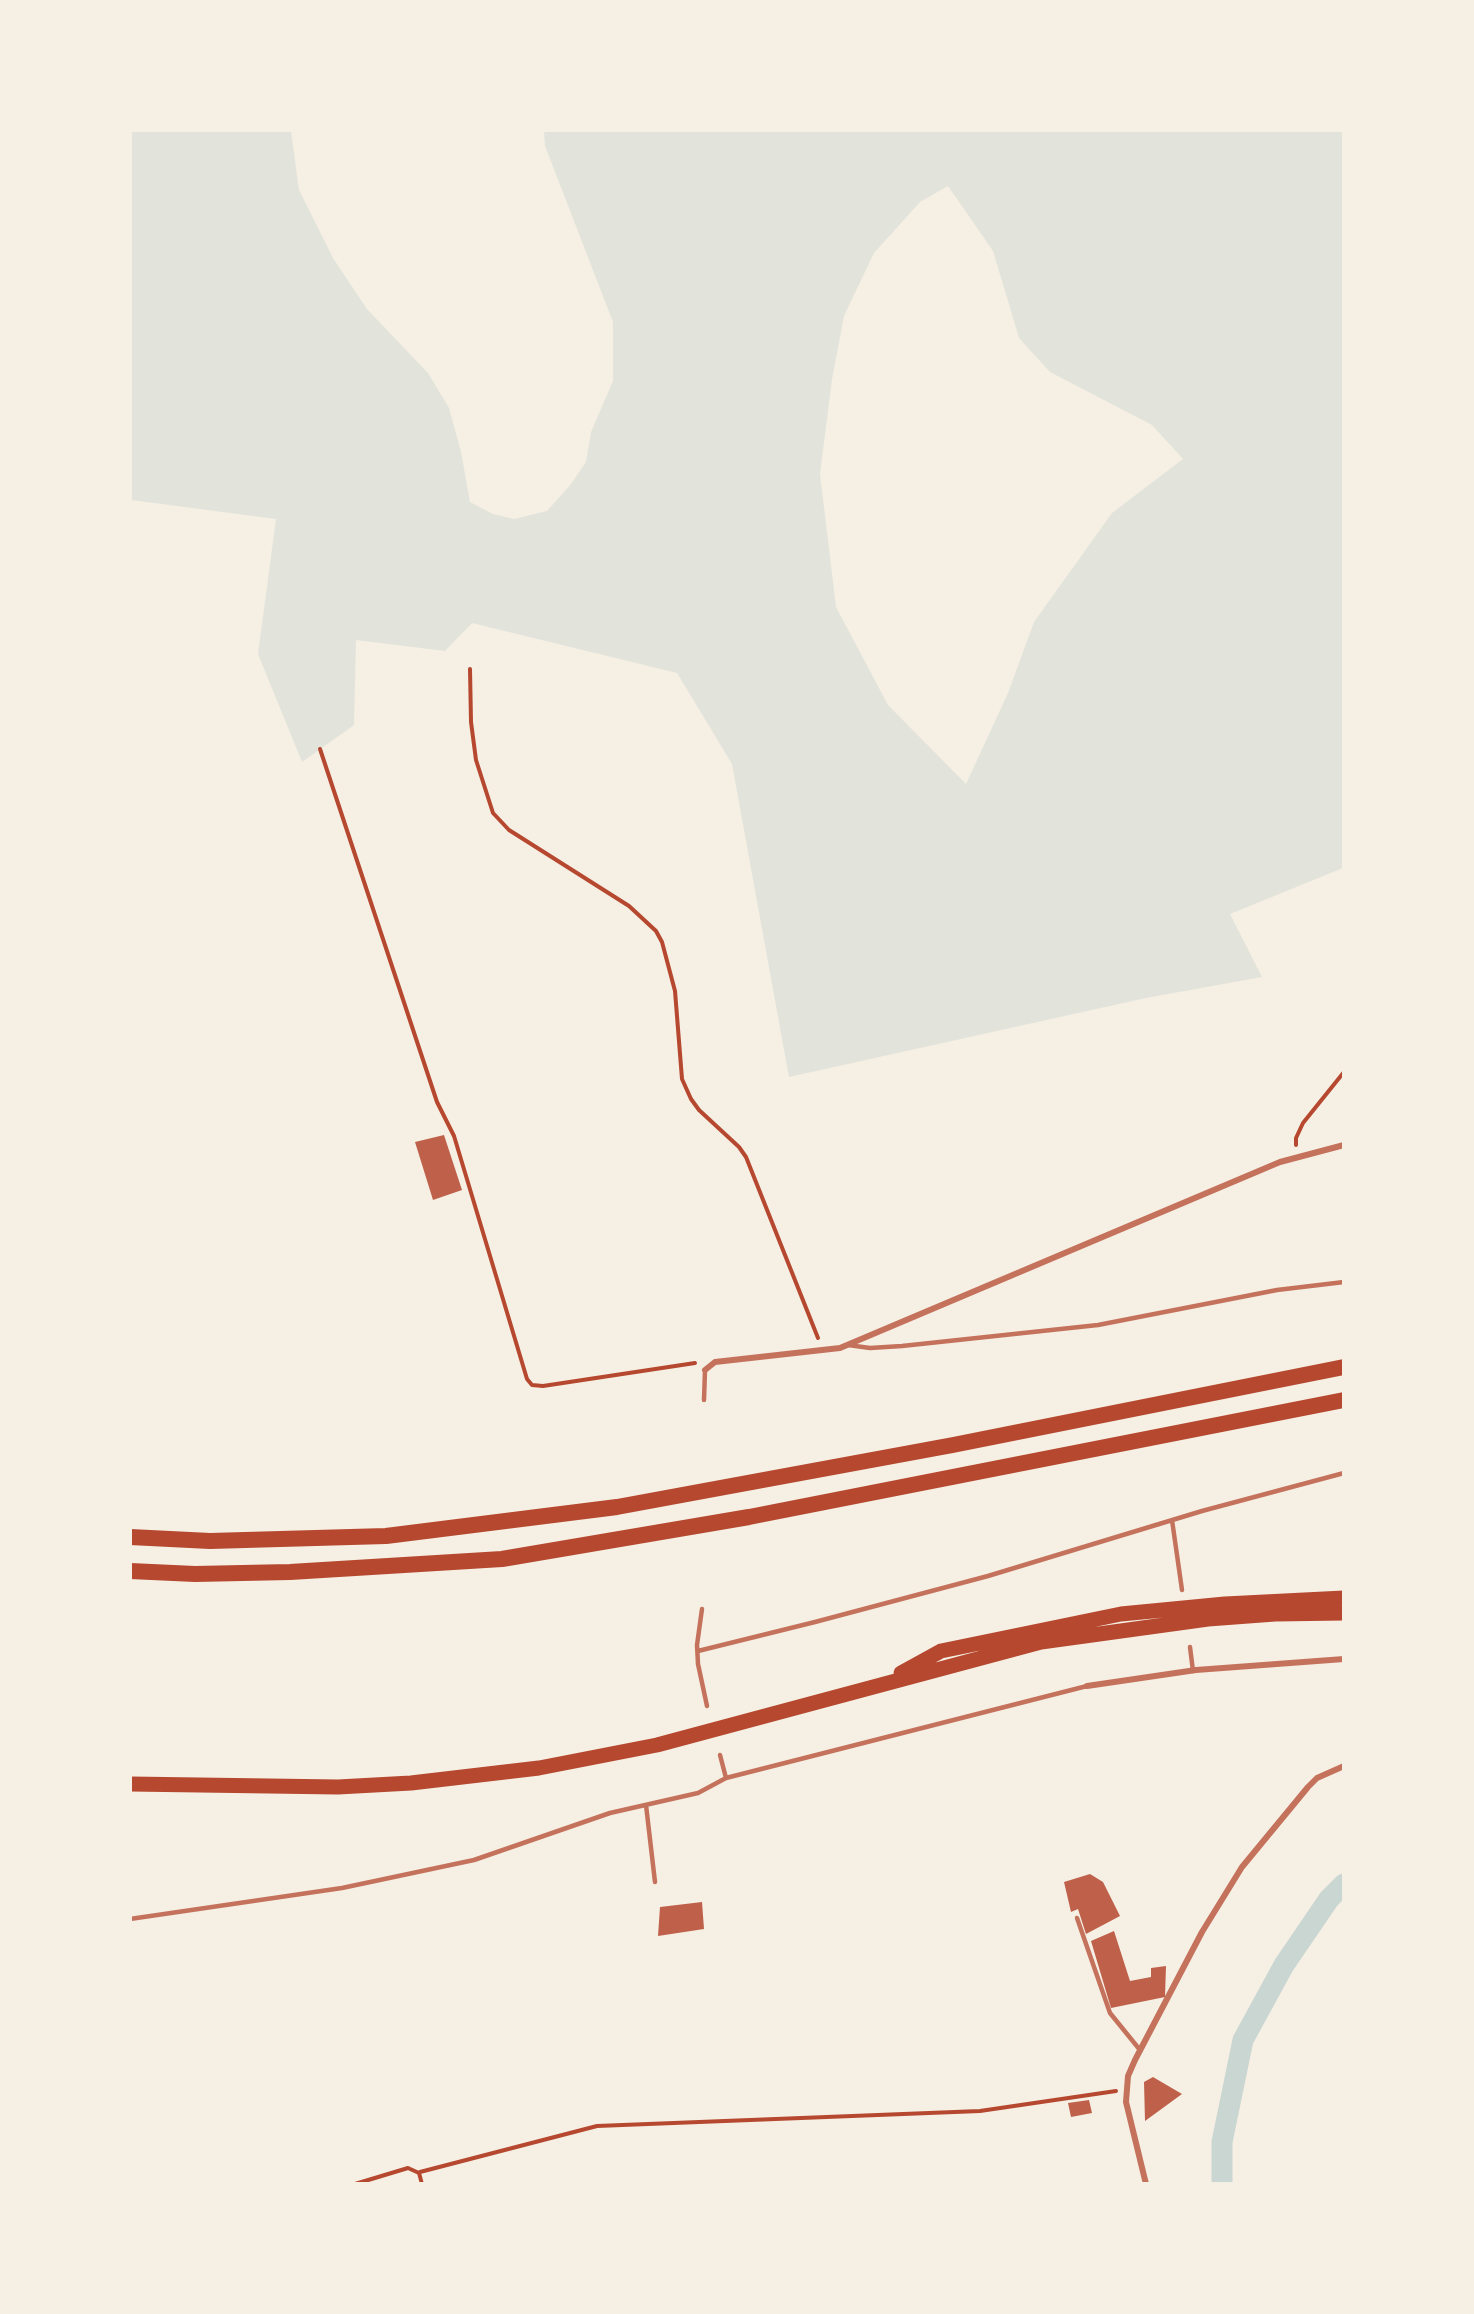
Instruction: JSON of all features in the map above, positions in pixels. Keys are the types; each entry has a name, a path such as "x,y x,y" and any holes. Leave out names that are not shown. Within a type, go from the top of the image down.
{"highway":[{"path":"130,1537 210,1541 386,1536 606,1509 942,1447 1344,1367"},
{"path":"130,1570 195,1574 290,1572 502,1559 749,1517 1344,1400"},
{"path":"880,1684 941,1652 1121,1614 1236,1603 1344,1598"},
{"path":"130,1784 338,1787 411,1784 483,1776 657,1745 1041,1642 1144,1626 1275,1614 1344,1613"}],"street":[{"path":"705,1370 715,1362 848,1346 992,1282 1297,1155 1344,1144"},
{"path":"1087,1686 1193,1671 1344,1659"},
{"path":"1146,2184 1125,2092 1128,2076 1140,2050 1202,1932 1242,1867 1317,1778 1344,1766"}],"lane":[{"path":"848,1346 870,1348 902,1346 1098,1326 1289,1288 1344,1282"},
{"path":"704,1400 705,1370"},
{"path":"698,1651 988,1575 1172,1520 1344,1473"},
{"path":"1172,1520 1182,1590"},
{"path":"702,1608 698,1651 708,1706"},
{"path":"1190,1647 1193,1671"},
{"path":"130,1919 342,1888 474,1860 609,1813 698,1793 726,1778 1087,1686"},
{"path":"720,1755 726,1778"},
{"path":"646,1805 655,1882"},
{"path":"1077,1918 1110,2013 1140,2050"}],"path":[{"path":"470,669 471,723 476,760 493,813 509,830 629,906 656,931 662,942 675,992 682,1079 699,1110 739,1147 746,1157 823,1350"},
{"path":"320,749 437,1102 454,1136 527,1379 532,1385 543,1386 693,1363 705,1370"},
{"path":"1297,1155 1296,1138 1303,1123 1344,1072"},
{"path":"420,2172 597,2126 980,2111 1111,2090 1125,2092"},
{"path":"356,2184 408,2168 419,2173 422,2184"}],"shaded area":[{"path":"131,131 291,131 299,190 333,258 367,309 428,373 449,408 461,452 470,502 493,514 514,519 547,511 571,484 586,462 591,432 613,381 613,322 545,146 544,131 1343,131 1343,868 1230,914 1262,977 1146,998 789,1077 732,764 677,673 472,623 445,651 356,640 354,725 302,762 258,654 276,519 131,500","holes":["948,186 993,251 1019,338 1050,372 1152,425 1183,459 1112,513 1034,622 1008,693 966,784 888,705 836,607 820,474 832,379 844,316 874,253 920,202"]}],"building":[{"path":"444,1135 462,1190 433,1200 415,1142"},
{"path":"1090,1874 1103,1882 1120,1916 1086,1934 1078,1909 1071,1912 1064,1882"},
{"path":"702,1902 704,1929 658,1936 660,1907"},
{"path":"1114,1931 1130,1981 1151,1977 1151,1968 1166,1966 1165,1997 1111,2008 1091,1941"},
{"path":"1153,2077 1182,2094 1145,2121 1144,2082"},
{"path":"1089,2100 1092,2113 1071,2117 1068,2103"}],"waterway":[{"path":"1222,2184 1222,2142 1243,2040 1284,1965 1329,1899 1344,1884"}]}
